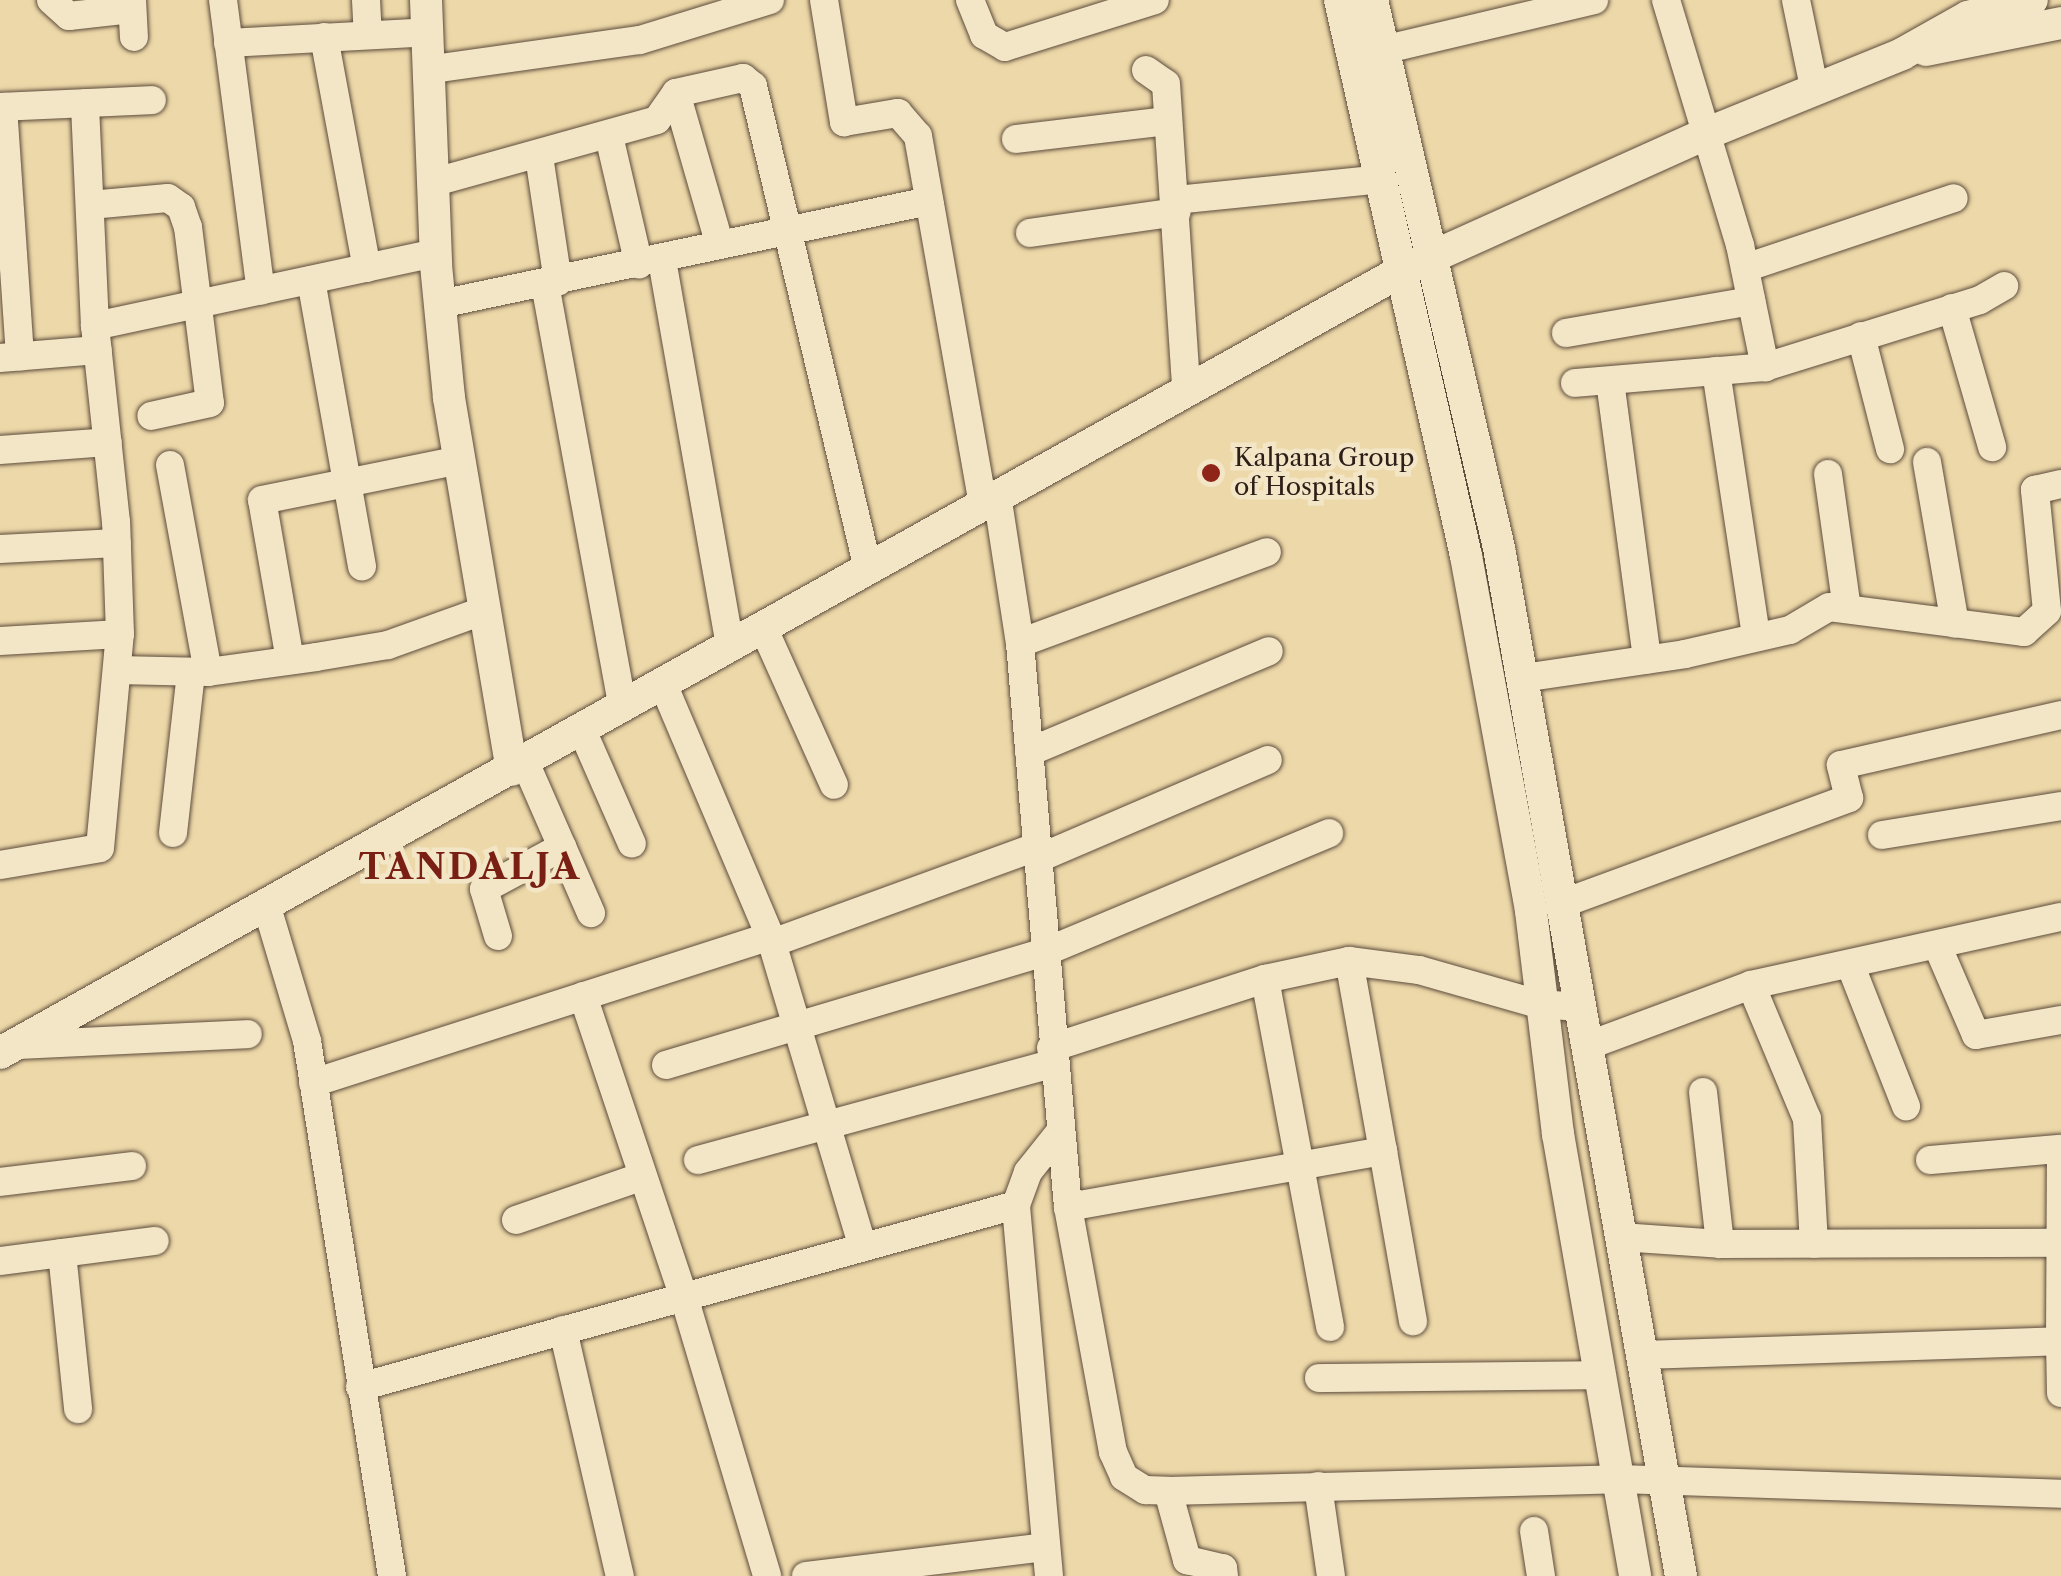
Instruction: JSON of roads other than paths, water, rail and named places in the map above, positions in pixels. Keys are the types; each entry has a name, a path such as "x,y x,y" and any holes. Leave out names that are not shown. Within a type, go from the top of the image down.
{"street":[{"path":"51,0 68,16 132,4 134,38"},
{"path":"224,0 262,291"},
{"path":"366,0 368,35"},
{"path":"433,70 640,40 703,10 770,0"},
{"path":"824,0 844,122 882,114 910,120 1020,643 1051,1056 1068,1207 1113,1452 1124,1477 1145,1490 1168,1491 1618,1479 2061,1494"},
{"path":"970,0 984,35 1005,47 1155,0"},
{"path":"1340,0 1404,269 1532,911 1538,1004 1635,1576"},
{"path":"1372,0 1436,256 1522,678 1662,1482 1682,1576"},
{"path":"1383,50 1594,0"},
{"path":"1666,0 1745,268 1765,367"},
{"path":"1796,0 1814,87"},
{"path":"7,1049 1404,269 1703,134 1902,54 1968,17 2032,0"},
{"path":"228,43 368,35 427,16 433,70 440,304 485,610 518,766 592,912"},
{"path":"1902,54 2061,24"},
{"path":"324,38 367,268"},
{"path":"1146,70 1166,84 1186,389"},
{"path":"435,182 539,156 656,120 676,93 743,78 753,86 868,568"},
{"path":"676,93 720,245"},
{"path":"152,100 1,107 10,357 97,338 201,304 436,253"},
{"path":"0,864 100,848 120,634 117,543 97,338 85,103"},
{"path":"1016,139 1168,121"},
{"path":"609,136 650,262 730,646"},
{"path":"539,156 552,283 623,707"},
{"path":"1030,233 1176,206 1381,178"},
{"path":"90,206 168,198 181,207 201,304 210,403 150,416"},
{"path":"1745,268 1954,198"},
{"path":"440,304 929,202"},
{"path":"311,280 362,567"},
{"path":"1575,384 1765,367 1952,308 2004,286"},
{"path":"1566,334 1751,302"},
{"path":"1952,308 1992,446"},
{"path":"1862,336 1890,450"},
{"path":"1716,372 1756,638"},
{"path":"1610,380 1647,660"},
{"path":"0,450 108,442"},
{"path":"290,660 262,500 460,460"},
{"path":"1928,462 1955,624"},
{"path":"170,465 199,672 173,833"},
{"path":"1828,474 1847,609"},
{"path":"1522,678 1647,660 1756,638 1790,630 1829,606 2006,632 2038,624 2048,611 2035,490 2061,484"},
{"path":"0,550 117,543"},
{"path":"1020,643 1267,552"},
{"path":"117,670 199,672 388,645 485,610"},
{"path":"764,628 834,785"},
{"path":"0,640 120,634"},
{"path":"1029,752 1269,651"},
{"path":"663,684 771,940 863,1247"},
{"path":"1564,903 1849,798 1841,765 2061,714"},
{"path":"582,730 632,844"},
{"path":"312,1083 1037,854 1268,760"},
{"path":"1882,835 2061,806"},
{"path":"666,1065 1046,952 1329,833"},
{"path":"498,936 482,900 484,890 562,847"},
{"path":"266,904 307,1041 392,1576"},
{"path":"1587,1046 1751,985 2061,917"},
{"path":"1937,945 1976,1035 2061,1020"},
{"path":"1349,962 1414,1321"},
{"path":"698,1160 827,1127 1051,1056 1265,978 1349,962 1419,970 1538,1004 1581,1007"},
{"path":"1850,964 1906,1106"},
{"path":"1265,978 1330,1327"},
{"path":"1751,985 1807,1119 1814,1244"},
{"path":"583,996 684,1297 767,1576"},
{"path":"7,1049 248,1034"},
{"path":"1702,1092 1720,1244"},
{"path":"1048,1576 1016,1205 1028,1172 1059,1133"},
{"path":"1930,1160 2060,1149 2061,1393"},
{"path":"1068,1207 1383,1151"},
{"path":"0,1182 132,1166"},
{"path":"516,1220 643,1176"},
{"path":"360,1386 1016,1205"},
{"path":"1621,1237 1720,1244 2060,1243"},
{"path":"0,1262 154,1241"},
{"path":"62,1254 78,1409"},
{"path":"563,1330 620,1576"},
{"path":"1642,1354 2060,1341"},
{"path":"1319,1378 1601,1375"},
{"path":"1318,1486 1331,1576"},
{"path":"1168,1491 1187,1560 1223,1568 1224,1576"},
{"path":"1534,1531 1541,1576"},
{"path":"806,1576 888,1571 1045,1546"}],"place":[{"name":"Kalpana Group of Hospitals","path":"1211,473"}],"district":[{"name":"TANDALJA","path":"470,867"}]}
